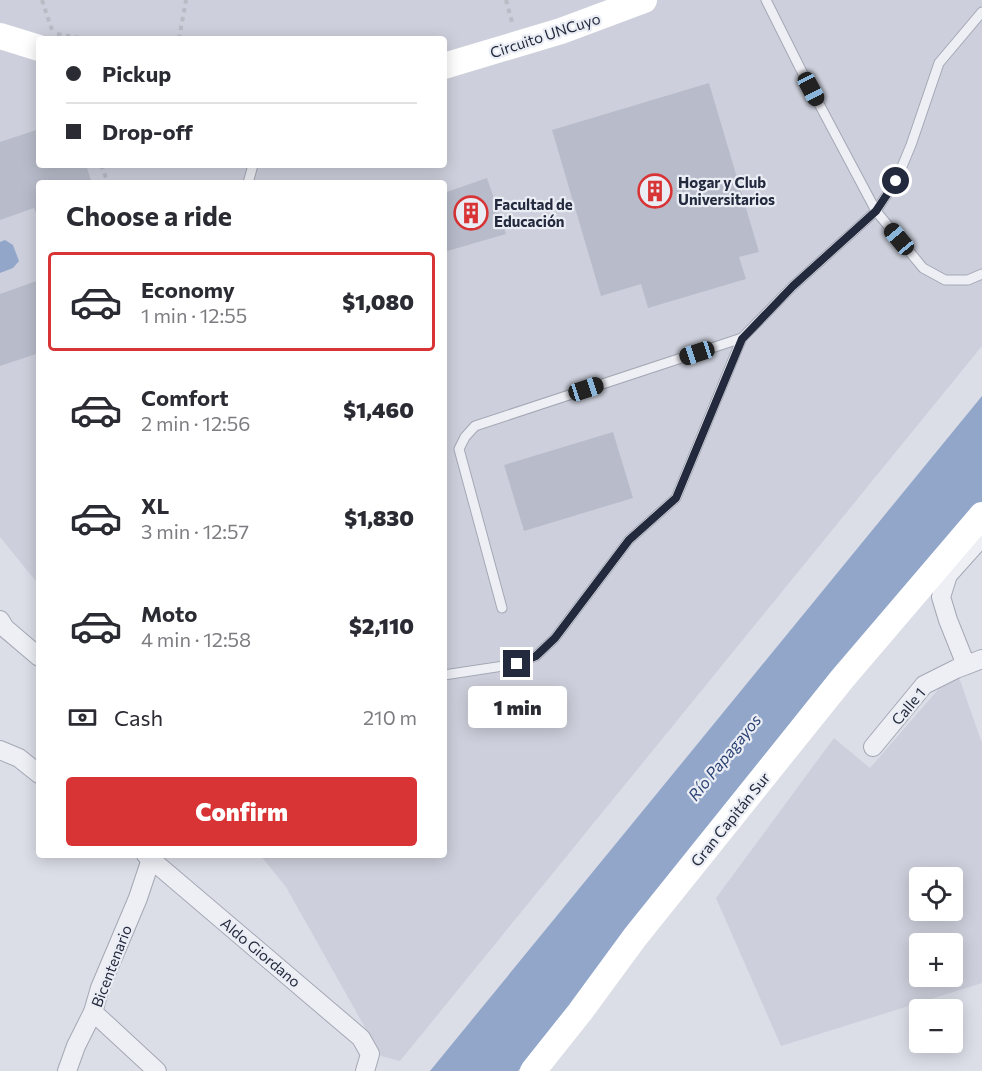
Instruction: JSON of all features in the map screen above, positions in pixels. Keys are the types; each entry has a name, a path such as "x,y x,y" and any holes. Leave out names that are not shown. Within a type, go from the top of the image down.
{"street":[{"name":"Circuito UNCuyo","path":"447,65 561,31 644,0"},
{"path":"0,36 36,47"},
{"name":"Gran Capitán Sur","path":"533,1071 580,1012 634,937 827,697 982,515"},
{"path":"974,662 948,620 941,597 948,575 982,537"},
{"path":"0,620 5,628 36,654"},
{"name":"Calle 1","path":"873,747 924,685 974,662"},
{"path":"0,750 19,758 36,772"},
{"name":"Bicentenario","path":"68,1071 76,1046 93,1012 100,988 138,898 149,858"},
{"name":"Aldo Giordano","path":"150,858 361,1038 367,1063"},
{"path":"93,1012 157,1071"}],"lane":[{"path":"766,0 876,211 923,268 945,280 968,280 982,274"},
{"path":"447,675 517,664 536,656 555,638 629,540 676,498 742,339 786,292 876,211 896,181 939,63 982,12"},
{"path":"502,608 459,449 465,437 475,426 742,339"}],"path":[{"path":"42,0 53,34 66,36"},
{"path":"180,36 186,0"}],"shaded area":[{"path":"0,0 982,0 982,346 400,1061 381,1056 286,887 262,858 447,858 447,180 36,180 36,581 0,537"},
{"path":"956,669 982,743 982,983 931,999 909,999 909,1006 781,1046 716,898 834,738 870,768"}],"water":[{"path":"5,240 13,245 19,261 13,268 0,273 0,242"},
{"name":"Río Papagayos","path":"982,396 982,505 795,727 518,1071 430,1071"}],"building":[{"name":"Hogar y Club Universitarios","path":"709,83 759,252 739,257 746,279 648,308 641,284 601,296 552,130"},
{"path":"36,130 36,168 87,168 91,180 36,180 36,213 34,208 0,220 0,142"},
{"name":"Facultad de Educación","path":"487,178 506,234 447,251 447,192"},
{"path":"36,281 36,354 0,366 0,294"},
{"path":"613,432 633,498 524,531 504,465"}],"place":[{"name":"Hogar y Club Universitarios","path":"655,191"},
{"name":"Facultad de Educación","path":"471,213"}],"route":[{"path":"517,664 536,656 555,638 629,540 676,498 742,339 773,305 876,211 896,181"}]}
